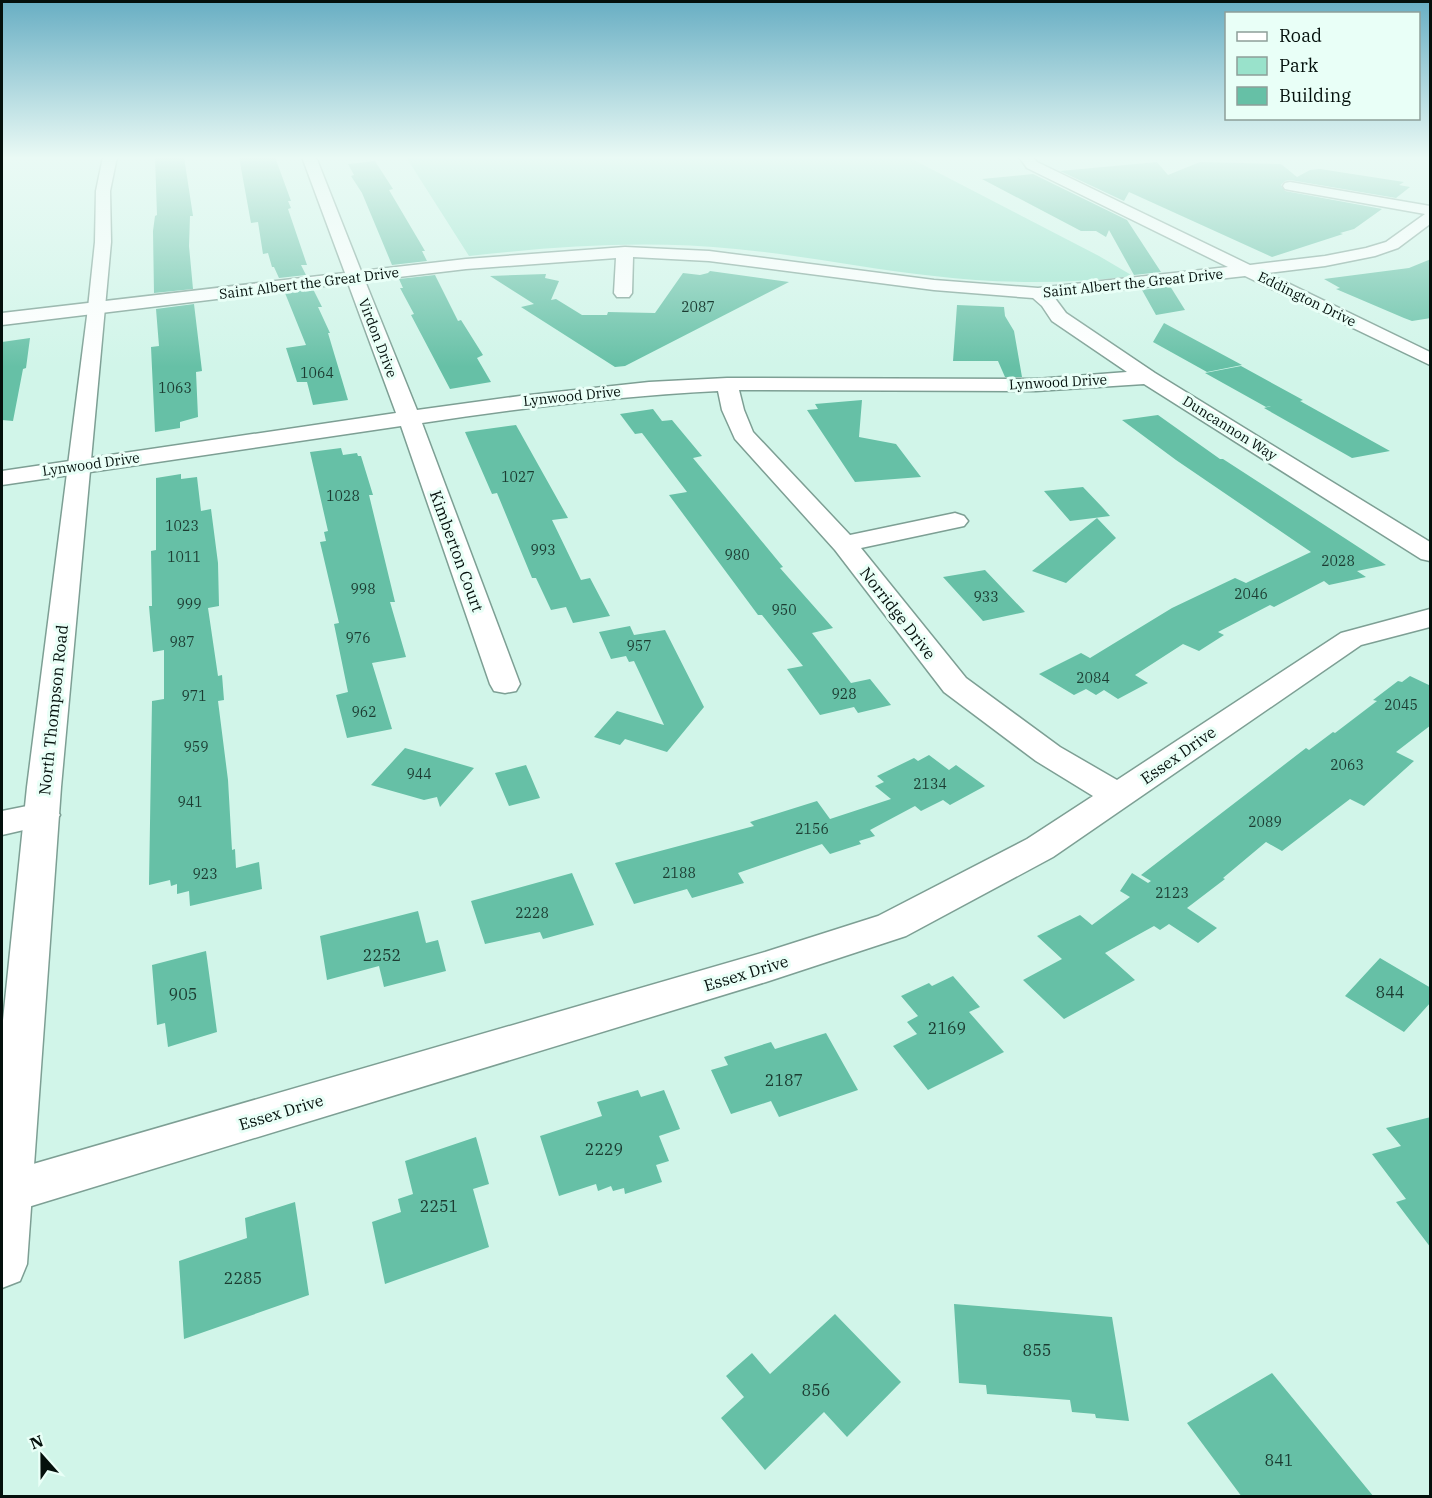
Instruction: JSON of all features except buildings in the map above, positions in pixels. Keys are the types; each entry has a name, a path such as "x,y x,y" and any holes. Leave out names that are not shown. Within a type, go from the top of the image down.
{"street":[{"name":"North Thompson Road","path":"2,1264 5,1194 42,815 104,242 104,227"},
{"name":"Virdon Drive","path":"335,227 409,418"},
{"name":"Eddington Drive","path":"1159,227 1431,359"},
{"name":"Saint Albert the Great Drive","path":"2,319 466,264 625,252 709,256 934,285 1038,293 1092,289 1325,261 1383,249 1420,227"},
{"path":"622,294 625,252"},
{"name":"Duncannon Way","path":"1038,293 1049,302 1059,317 1148,377 1431,553"},
{"name":"Lynwood Drive","path":"2,478 586,394 727,384 1036,385 1148,377"},
{"name":"Norridge Drive","path":"727,384 733,410 743,434 844,544 955,685 1048,754 1118,796"},
{"name":"Kimberton Court","path":"409,418 505,684"},
{"path":"844,544 955,521"},
{"name":"Essex Drive","path":"5,1194 766,967 892,926 1040,848 1351,639 1431,618"},
{"path":"2,823 42,815"}],"green space":[{"path":"450,227 1043,227 1133,276 1058,282 959,279 703,246 569,247 469,256"}]}
